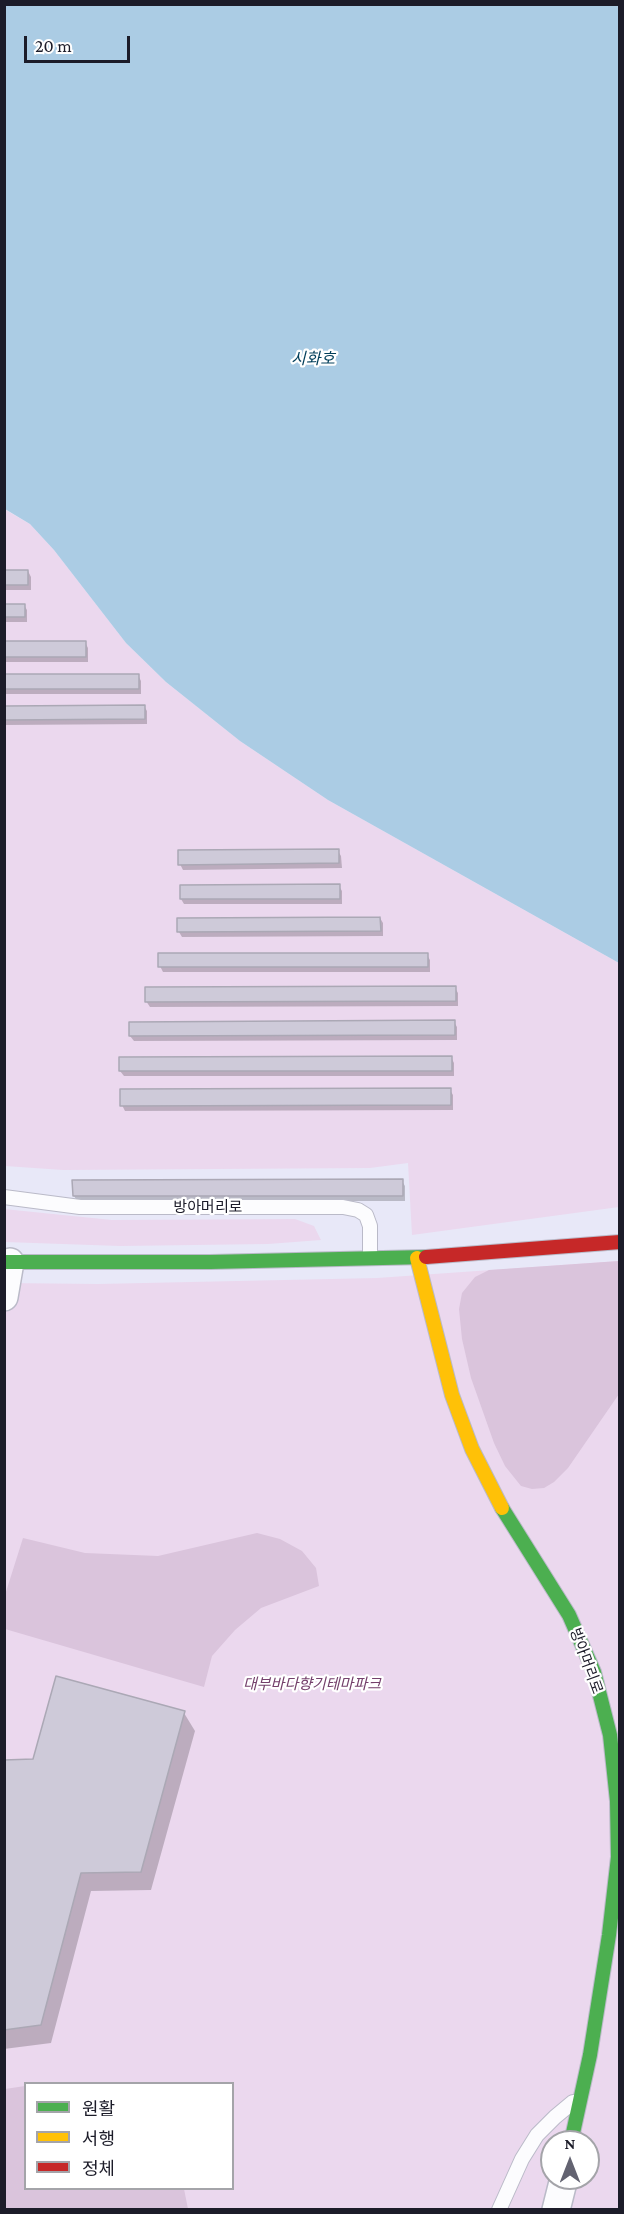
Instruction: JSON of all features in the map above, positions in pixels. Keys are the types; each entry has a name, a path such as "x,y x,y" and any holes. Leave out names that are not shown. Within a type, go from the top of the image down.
{"street":[{"path":"4,1297 7,1262 210,1262 417,1258 620,1242"},
{"name":"방아머리로","path":"417,1258 452,1395 472,1449 494,1495 569,1615 594,1672 610,1735 617,1801 618,1857 607,1946 574,2130"},
{"path":"556,2210 561,2190"}],"lane":[{"name":"방아머리로","path":"4,1197 80,1206 343,1207 358,1210 366,1215 370,1226 370,1258"},
{"path":"499,2210 522,2159 537,2135 555,2116 581,2095"}],"green space":[{"path":"4,509 30,524 54,550 126,643 166,682 240,741 328,800 619,963 619,1207 412,1235 408,1163 370,1168 63,1170 5,1166"},
{"path":"4,1209 112,1220 295,1219 314,1226 321,1240 268,1244 120,1246 5,1242"},
{"name":"대부바다향기테마파크","path":"619,1261 619,2209 5,2209 4,1283 98,1284 377,1278"}],"shaded area":[{"path":"619,1261 619,1394 568,1468 554,1482 544,1488 532,1489 521,1486 505,1466 494,1443 471,1378 462,1339 459,1309 462,1293 475,1277 489,1270"},
{"path":"257,1533 280,1539 302,1551 316,1568 319,1586 261,1608 235,1630 212,1656 204,1687 5,1629 5,1595 23,1538 85,1553 158,1556"},
{"path":"24,2086 24,2190 184,2190 188,2209 5,2209 5,2089"}],"water":[{"name":"시화호","path":"5,4 619,5 619,963 328,800 240,741 166,682 126,643 54,550 30,524 5,509"}],"building":[{"path":"4,570 28,570 28,585 4,585"},
{"path":"4,604 25,604 25,617 4,617"},
{"path":"4,641 86,641 86,657 4,657"},
{"path":"4,674 139,674 139,689 4,689"},
{"path":"145,705 145,719 4,720 4,706"},
{"path":"339,849 339,863 178,865 178,850"},
{"path":"340,884 340,899 180,899 180,885"},
{"path":"380,917 381,931 177,932 177,918"},
{"path":"158,953 428,953 428,967 158,967"},
{"path":"456,986 456,1001 145,1002 145,987"},
{"path":"455,1020 455,1035 129,1036 129,1022"},
{"path":"452,1056 452,1071 119,1071 119,1057"},
{"path":"451,1088 451,1105 120,1106 120,1089"},
{"path":"403,1179 403,1196 73,1196 72,1180"},
{"path":"56,1676 185,1711 141,1872 81,1873 41,2025 4,2030 4,1760 33,1759"}],"traffic: fast":[{"path":"4,1262 210,1262 426,1257"},
{"path":"502,1508 569,1615 594,1672 610,1735 617,1801 618,1857 609,1935 590,2055 574,2130"}],"traffic: slow":[{"path":"417,1258 452,1395 472,1449 502,1508"}],"traffic: jam":[{"path":"426,1257 620,1242"}]}
